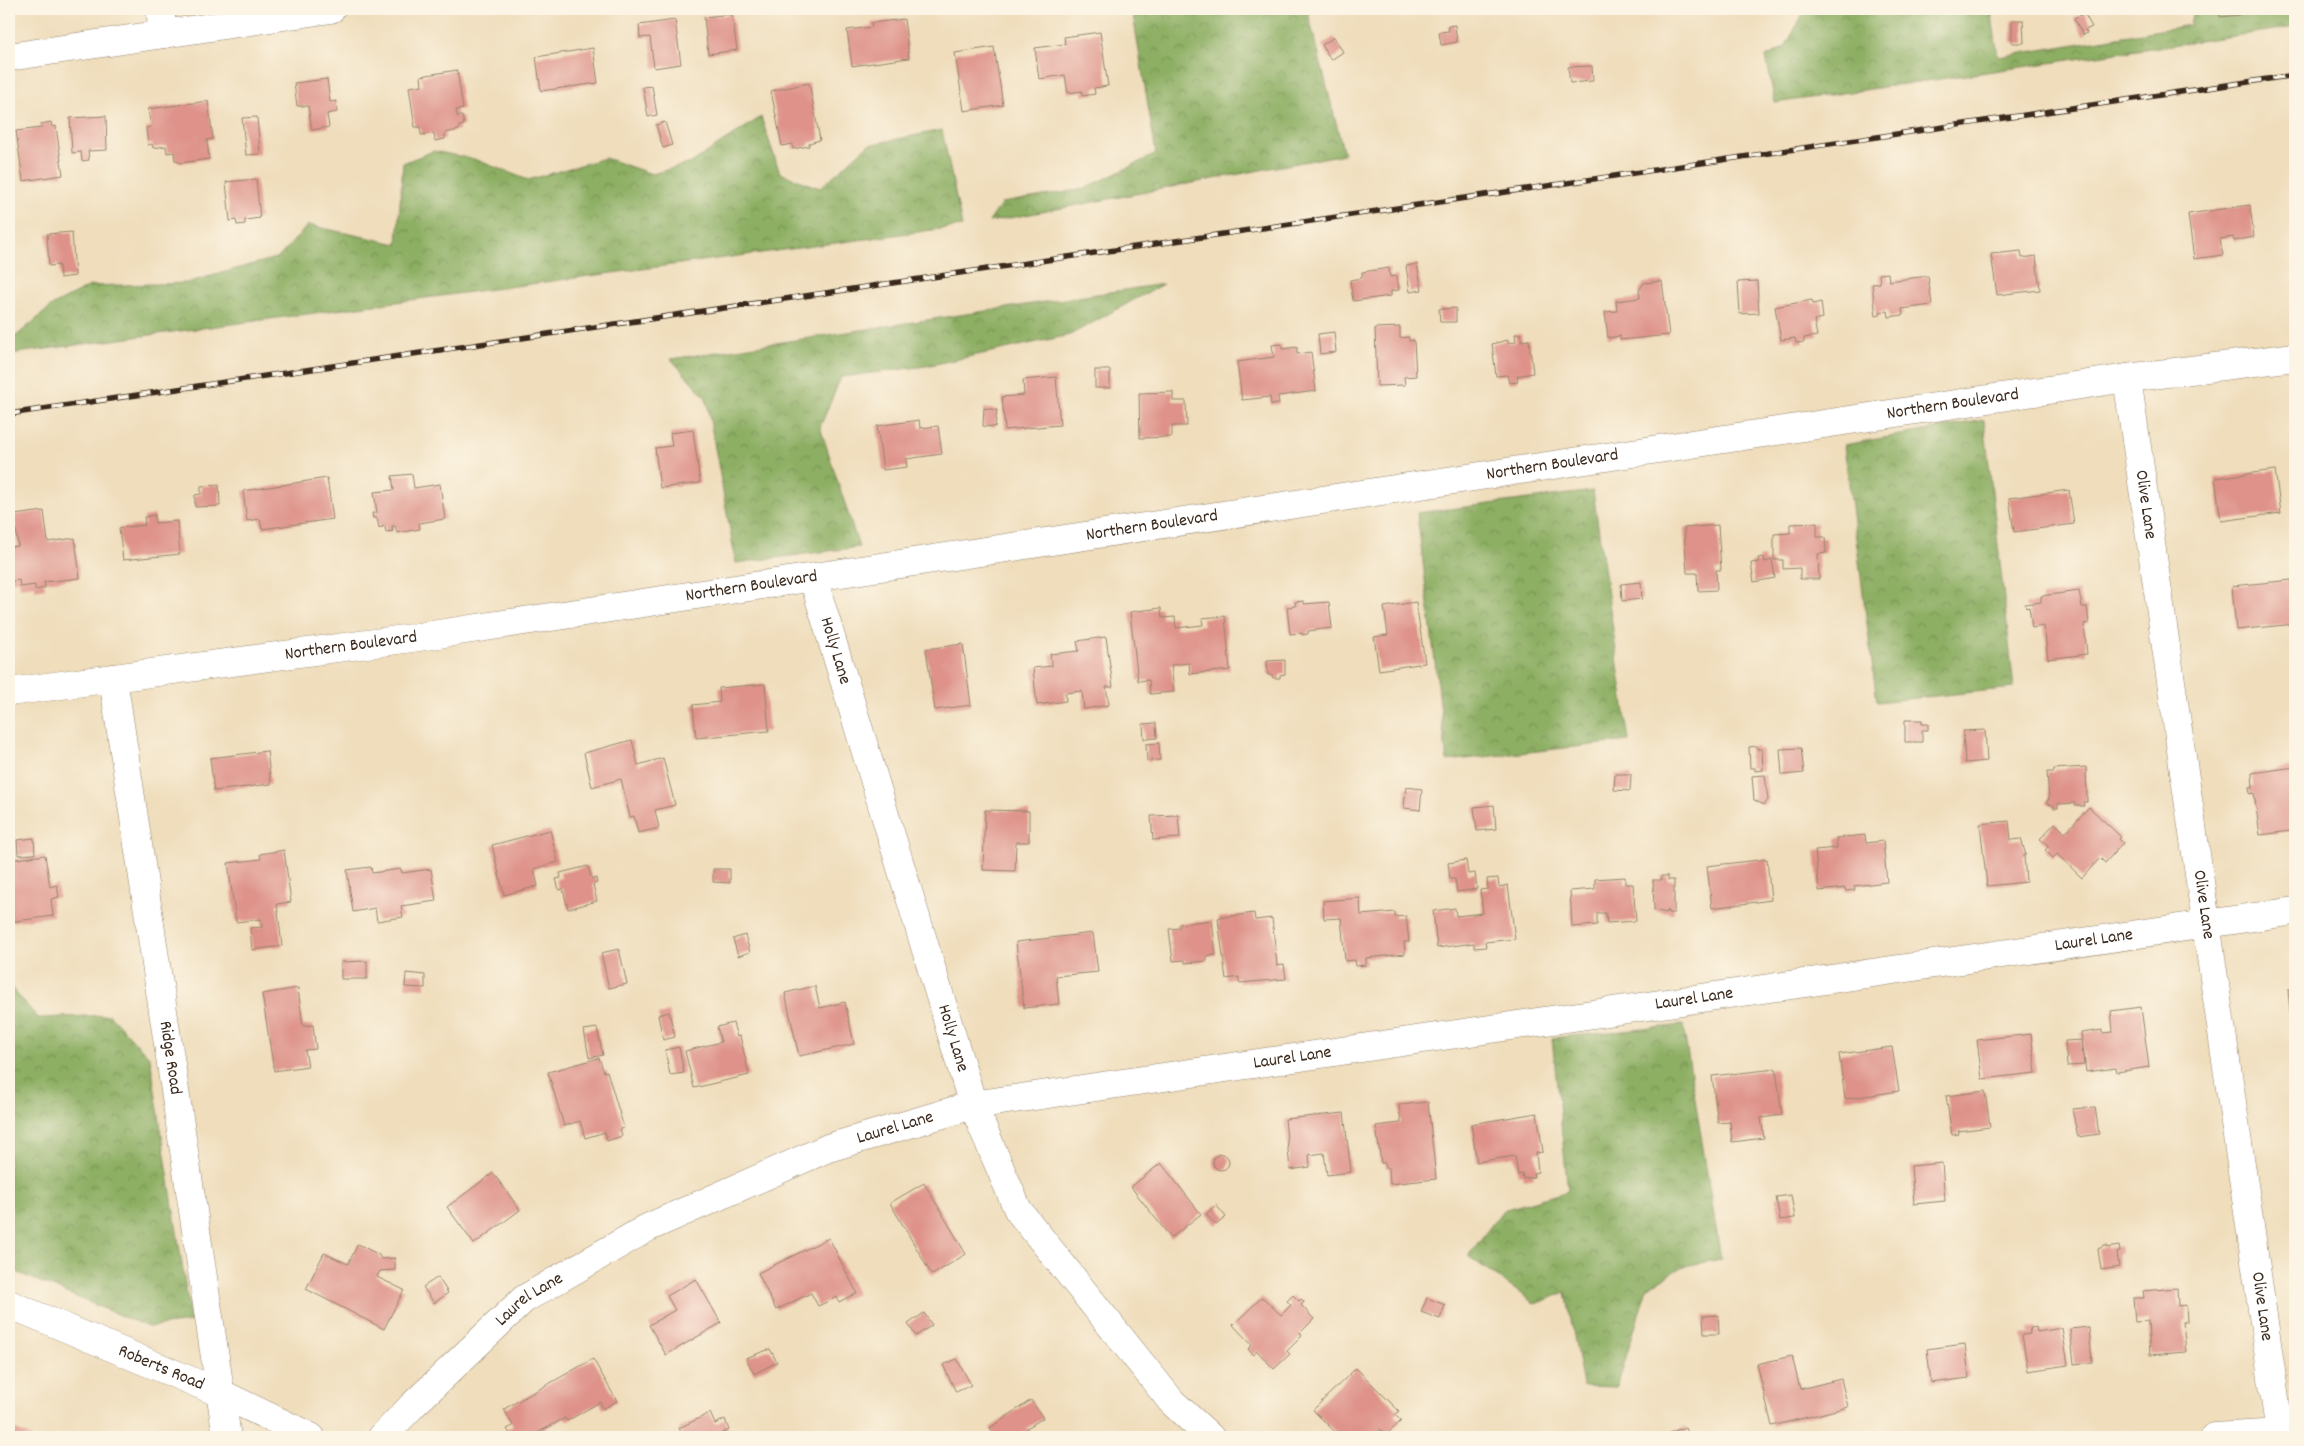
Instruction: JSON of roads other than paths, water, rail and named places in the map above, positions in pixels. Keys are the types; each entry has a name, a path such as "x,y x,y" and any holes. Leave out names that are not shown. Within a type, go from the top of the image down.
{"street":[{"path":"9,57 161,22 331,9"},
{"name":"Northern Boulevard","path":"9,692 422,636 2127,378 2295,357"},
{"name":"Olive Lane","path":"2127,378 2206,925 2287,1433"},
{"name":"Holly Lane","path":"813,578 973,1105 1018,1210 1172,1402 1210,1437"},
{"name":"Ridge Road","path":"113,678 227,1437"},
{"name":"Laurel Lane","path":"382,1437 413,1404 524,1299 647,1228 828,1148 973,1105 2072,942 2295,912"},
{"name":"Roberts Road","path":"9,1304 220,1393 311,1437"},
{"path":"2215,1437 2287,1433"}],"railway":[{"path":"9,414 2295,75"}]}
